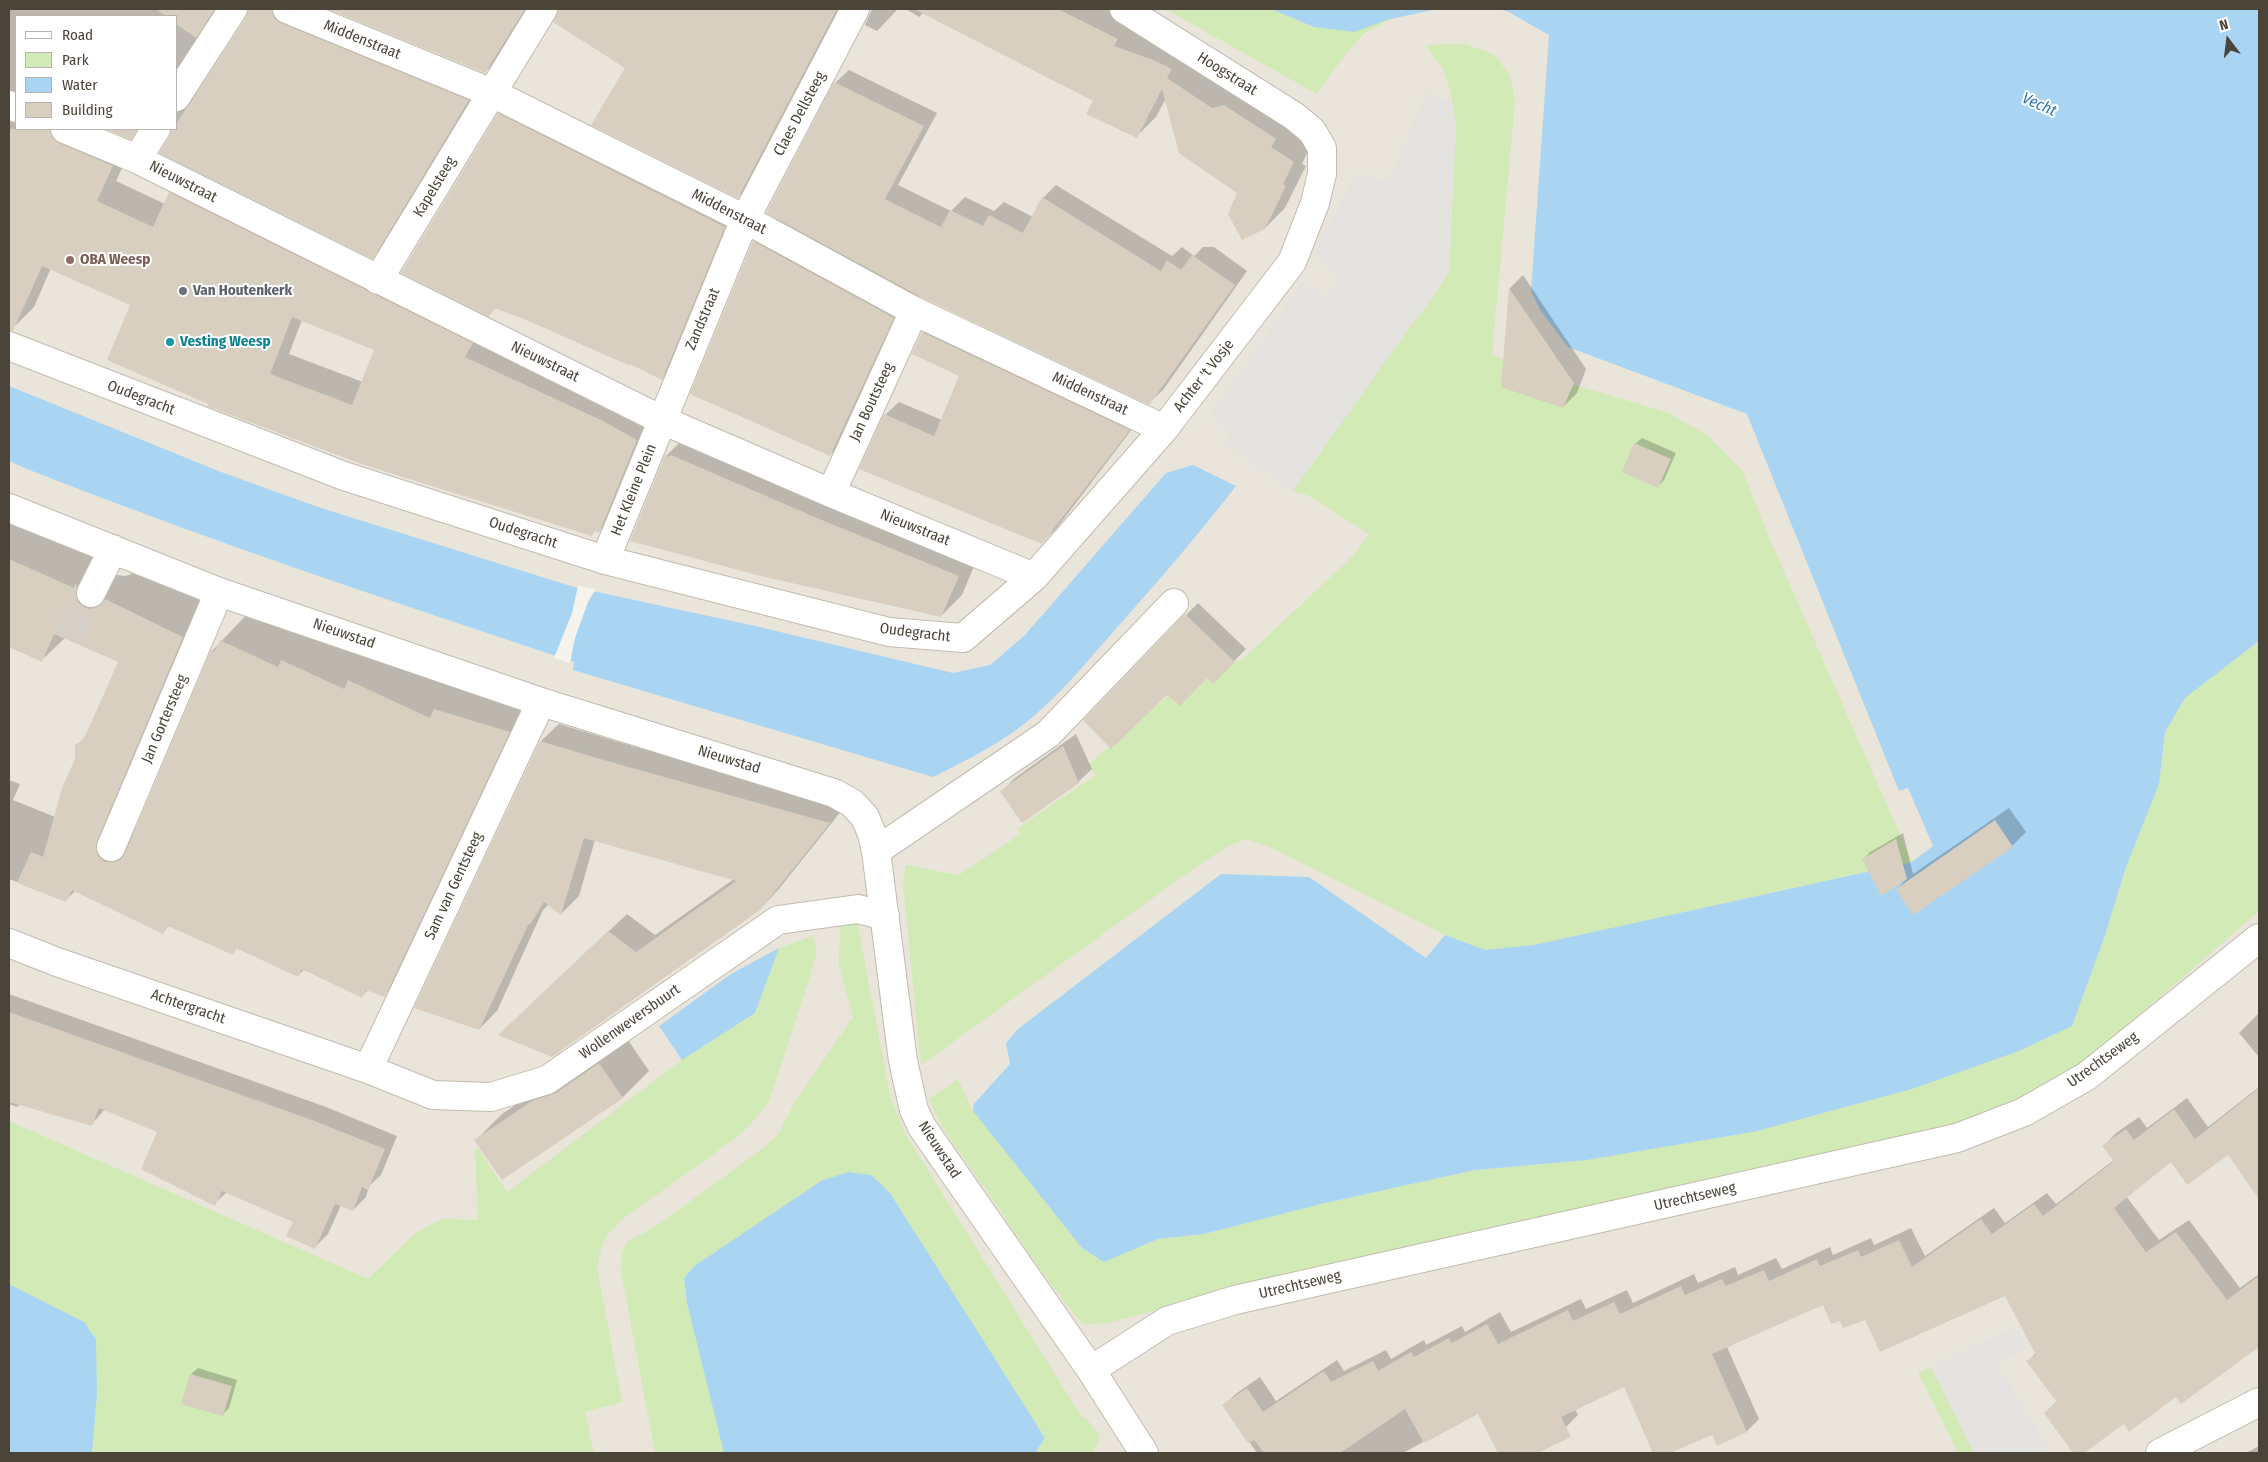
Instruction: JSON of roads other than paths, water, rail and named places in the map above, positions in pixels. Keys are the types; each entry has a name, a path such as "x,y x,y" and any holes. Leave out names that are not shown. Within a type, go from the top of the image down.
{"street":[{"path":"178,94 233,9"},
{"name":"Middenstraat","path":"287,9 492,93 745,219 914,311 1164,429"},
{"name":"Kapelsteeg","path":"378,280 542,9"},
{"name":"Claes Dellsteeg","path":"745,219 855,9"},
{"name":"Hoogstraat","path":"1124,9 1294,116 1312,131 1322,148"},
{"name":"Nieuwstraat","path":"67,130 137,159 662,420 831,493 1034,577"},
{"path":"137,159 155,130"},
{"name":"Achter 't Vosje","path":"1034,577 1164,429 1292,262 1315,203 1322,174 1322,148"},
{"name":"Zandstraat","path":"662,420 745,219"},
{"name":"Jan Boutsteeg","path":"831,493 914,311"},
{"name":"Oudegracht","path":"9,346 344,476 605,560 889,632 963,638 1034,577"},
{"name":"Het Kleine Plein","path":"605,560 662,420"},
{"name":"Nieuwstad","path":"9,508 219,592 541,702 834,792 852,803 865,817 876,850 903,1060 914,1110 922,1127 1091,1370 1144,1453"},
{"path":"91,592 113,549"},
{"name":"Jan Gortersteeg","path":"111,847 219,592"},
{"path":"876,850 1048,734 1174,603"},
{"name":"Sam van Gentsteeg","path":"368,1069 541,702"},
{"name":"Wollenweversbuurt","path":"368,1069 433,1095 492,1097 547,1080 778,920 858,909 885,916"},
{"name":"Utrechtseweg","path":"1091,1370 1167,1321 1235,1300 1957,1138 2024,1112 2087,1076 2259,938"},
{"name":"Achtergracht","path":"9,943 57,962 368,1069"},
{"path":"2160,1453 2259,1402"}],"water":[{"path":"1271,9 1437,9 1386,20 1355,32 1314,27"},
{"name":"Vecht","path":"1494,9 2259,9 2259,641 2186,697 2165,732 2159,784 2126,867 2104,938 2072,1026 2019,1051 1912,1089 1753,1132 1587,1160 1475,1170 1321,1204 1204,1234 1158,1239 1104,1262 1082,1248 973,1111 974,1104 1010,1064 1006,1043 1018,1029 1221,874 1309,877 1426,958 1445,935 1485,950 1534,945 1912,862 1933,846 1908,788 1899,791 1747,414 1568,347 1540,310 1531,291 1549,35 1507,11"},
{"path":"9,386 221,472 318,507 574,587 755,626 953,673 990,665 1025,635 1166,473 1193,465 1236,486 1145,596 1047,704 1000,741 933,777 573,670 574,662 231,545 27,469 9,461"},
{"path":"779,948 755,1013 682,1060 659,1026 731,974"},
{"path":"848,1172 871,1175 890,1193 1045,1438 1035,1453 724,1453 687,1303 684,1279 693,1267 821,1181"},
{"path":"9,1284 84,1322 96,1339 97,1394 92,1453 9,1453"}],"tunnel":[{"path":"67,638 91,593"}],"place":[{"name":"OBA Weesp","path":"70,260"},
{"name":"Van Houtenkerk","path":"183,291"},
{"name":"Vesting Weesp","path":"170,342"}]}
